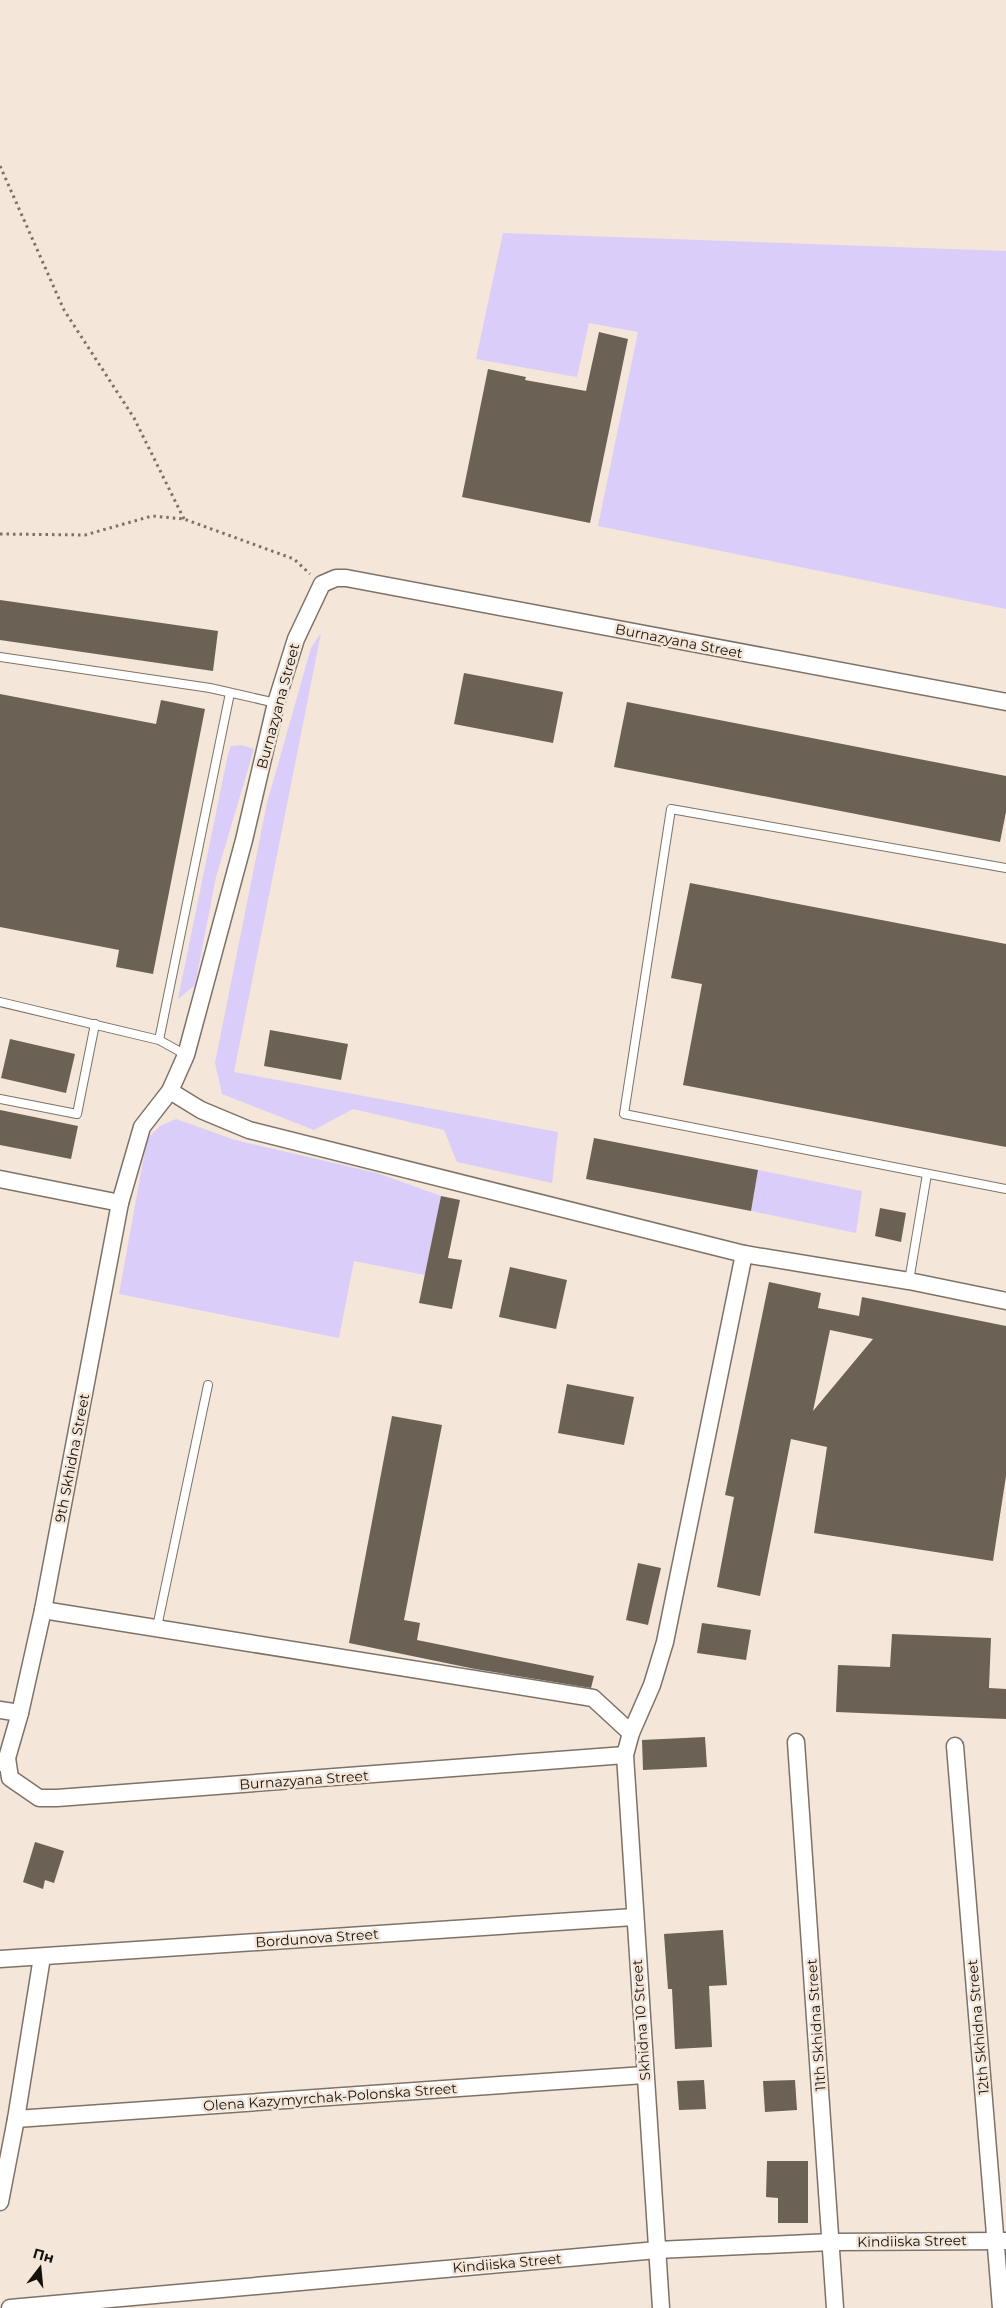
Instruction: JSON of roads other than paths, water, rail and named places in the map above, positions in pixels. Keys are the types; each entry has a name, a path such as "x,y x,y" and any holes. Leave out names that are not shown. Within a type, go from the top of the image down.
{"street":[{"name":"Burnazyana Street","path":"120,1203 142,1127 170,1091 186,1055 244,840 276,703 296,639 322,584 336,578 346,578 1006,702"},
{"path":"170,1091 201,1110 249,1130 744,1254 909,1281 1006,1301"},
{"path":"0,1179 120,1203"},
{"name":"9th Skhidna Street","path":"4,1760 20,1713 43,1610 120,1203"},
{"name":"Skhidna 10 Street","path":"661,2308 644,2075 625,1755 631,1733 652,1686 665,1642 744,1254"},
{"path":"43,1610 593,1698 631,1733"},
{"path":"0,1710 20,1713"},
{"name":"11th Skhidna Street","path":"796,1742 835,2308"},
{"name":"12th Skhidna Street","path":"955,1746 1001,2241 1001,2308"},
{"name":"Burnazyana Street","path":"4,1760 10,1778 25,1790 39,1798 57,1798 625,1755"},
{"name":"Bordunova Street","path":"0,1959 634,1916"},
{"path":"0,2202 16,2119 42,1957"},
{"name":"Olena Kazymyrchak-Polonska Street","path":"16,2119 644,2075"},
{"name":"Kindiiska Street","path":"10,2308 657,2250 831,2242 1001,2241"}],"lane":[{"path":"0,657 210,688 276,703"},
{"path":"159,1040 230,692"},
{"path":"1006,868 671,809 624,1114 1006,1189"},
{"path":"0,1002 159,1040 186,1055"},
{"path":"0,1099 77,1114 95,1024"},
{"path":"909,1281 927,1174"},
{"path":"157,1627 208,1385"}]}
